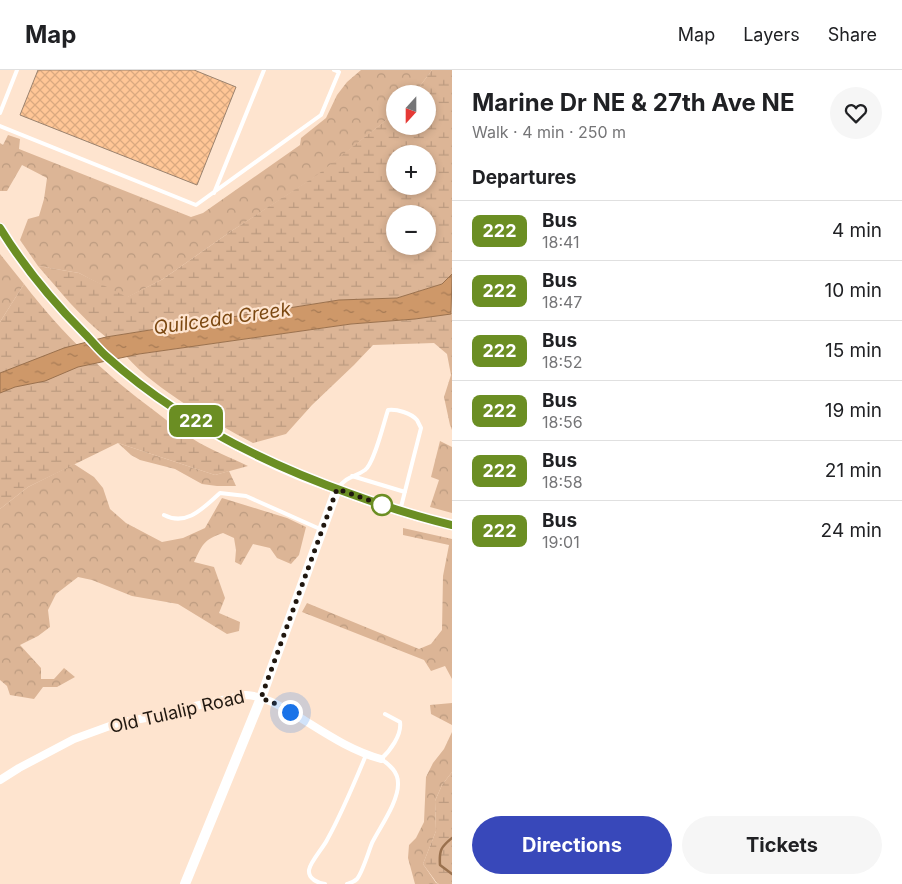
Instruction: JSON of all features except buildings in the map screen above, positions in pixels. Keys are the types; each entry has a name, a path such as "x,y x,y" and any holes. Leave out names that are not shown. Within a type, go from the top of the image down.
{"main road":[{"path":"2,232 44,291 105,355 137,382 177,410 259,456 298,474 400,511 452,525"},
{"path":"185,884 261,698 337,489"}],"street":[{"name":"Old Tulalip Road","path":"0,780 74,739 118,723 168,714 237,696 253,695 274,703 366,756 381,760"}],"lane":[{"path":"0,113 17,70"},
{"path":"0,126 196,205 321,115 339,72 334,70"},
{"path":"214,193 262,71"},
{"path":"0,98 6,97"},
{"path":"337,489 344,480 366,469 372,460 388,410 393,409 408,414 418,421 421,428 400,511"},
{"path":"352,476 405,492"},
{"path":"164,515 168,518 183,519 197,514 220,493 246,496 322,530"},
{"path":"346,884 354,881 360,872 396,796 398,780 394,769 381,760 387,754 401,728 400,722 385,714"},
{"path":"325,884 314,880 310,876 309,870 327,841 366,756"}],"green space":[{"path":"361,70 432,70 421,85 386,85 386,120 318,175 230,232 163,279 126,298 79,273 38,266 20,240 28,219 39,216 47,178 22,165 7,191 0,191 0,143 3,145 8,135 20,139 19,149 191,217 203,213 300,145 301,138 326,118 337,95 347,82"},
{"path":"432,70 452,70 452,274 442,284 397,298 339,300 106,337 79,312 38,266 79,273 127,297 163,279 317,175 386,120 386,135 436,135 436,85 421,85"},
{"path":"0,254 24,284 0,322"},
{"path":"24,284 69,337 119,383 188,436 206,447 248,466 215,475 118,443 28,487 0,509 0,322"},
{"path":"452,313 452,430 444,397 451,375 447,354 434,343 373,345 312,405 286,434 253,443 203,415 169,393 126,356 351,324 415,319"},
{"path":"440,441 452,447 452,513 430,507 439,480 431,477"},
{"path":"118,443 215,475 229,471 236,486 202,484 175,469 140,460 131,455"},
{"path":"74,464 94,477 103,488 110,509 126,523 162,542 183,538 205,528 222,498 287,518 306,527 299,555 291,564 277,558 270,548 253,544 241,565 235,562 234,538 223,533 204,543 194,562 214,567 225,598 219,613 240,622 239,631 227,634 178,604 132,596 92,580 78,577 56,594 48,610 50,627 38,636 20,645 41,668 41,679 54,679 64,668 75,677 57,687 43,687 34,699 10,695 7,686 0,680 0,509 28,487"},
{"path":"403,528 452,539 452,679 445,666 431,671 424,660 302,612 307,603 419,649 431,644 442,630 443,576 449,545 403,535"},
{"path":"452,703 452,725 431,714 430,705"},
{"path":"452,732 452,772 442,785 435,801 436,831 423,864 436,883 439,884 415,884 408,858 409,845 416,838 424,822 426,777 433,763 444,749"},
{"path":"452,772 452,884 439,884 423,864 436,831 435,801 442,785"}],"water":[{"name":"Quilceda Creek","path":"452,274 451,314 351,324 139,354 78,367 45,381 15,387 0,393 0,373 64,348 106,337 339,300 397,298 442,284"}],"waterway":[{"path":"452,838 440,852 440,865 452,874"}],"bus line":[{"name":"222","path":"0,228 24,265 44,291 105,355 137,382 177,410 233,443 298,474 386,506 452,525"}],"route":[{"path":"290,712 261,698 337,489 386,506 382,505"}]}
